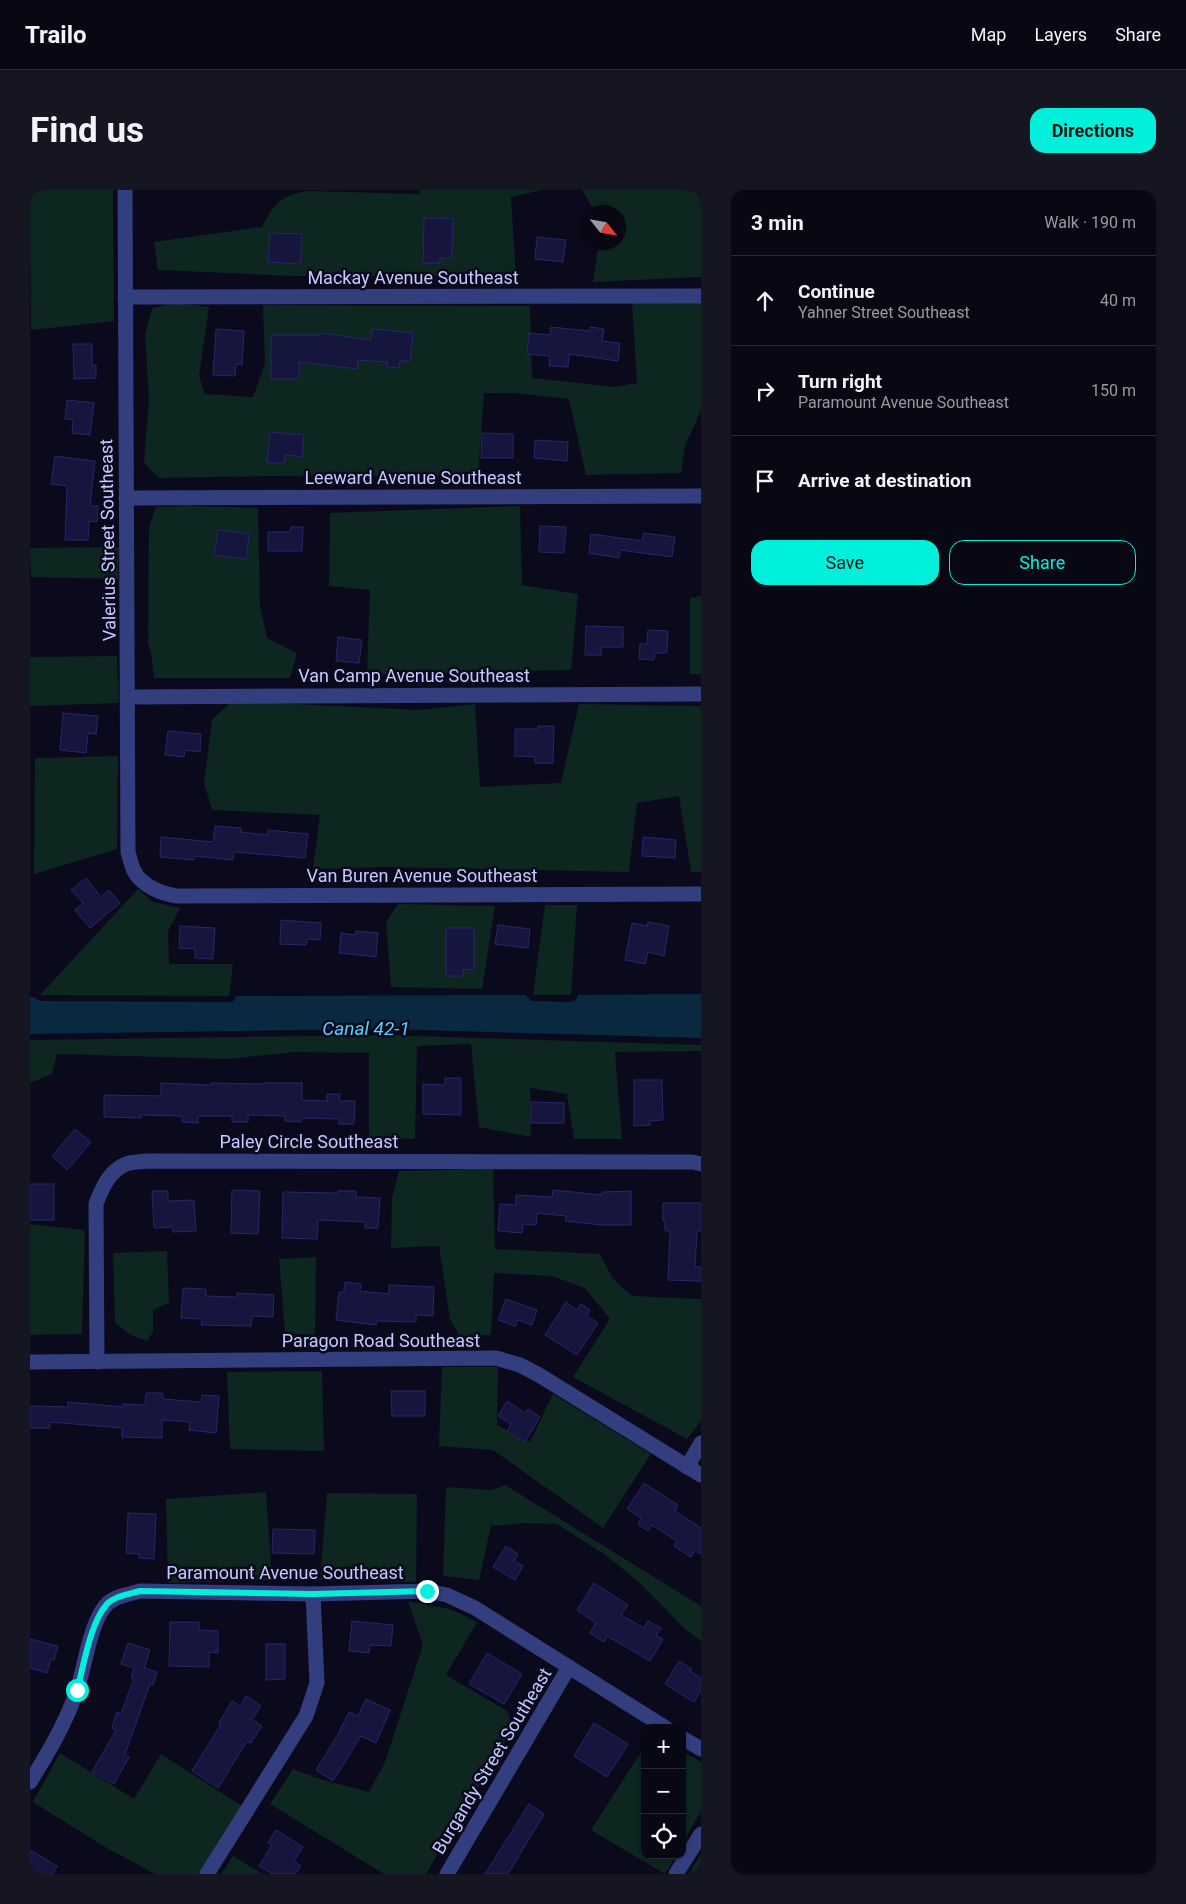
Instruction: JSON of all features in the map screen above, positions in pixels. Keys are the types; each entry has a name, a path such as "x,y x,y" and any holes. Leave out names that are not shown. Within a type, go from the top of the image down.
{"street":[{"name":"Valerius Street Southeast","path":"125,190 128,852 135,872 147,884"},
{"name":"Mackay Avenue Southeast","path":"125,297 701,296"},
{"name":"Leeward Avenue Southeast","path":"126,498 701,496"},
{"name":"Van Camp Avenue Southeast","path":"128,697 701,694"},
{"name":"Van Buren Avenue Southeast","path":"147,884 162,894 177,896 701,894"},
{"name":"Paley Circle Southeast","path":"97,1362 96,1204 110,1176 126,1164 146,1161 682,1162 701,1164"},
{"name":"Paragon Road Southeast","path":"30,1362 496,1358 520,1365 539,1375 701,1475"},
{"path":"687,1467 701,1443"},
{"name":"Paramount Avenue Southeast","path":"30,1782 58,1737 77,1690 99,1616 108,1603 122,1595 140,1591 313,1594 427,1591 447,1595 476,1608 660,1724"},
{"path":"207,1874 306,1716 317,1683 313,1594"},
{"name":"Burgandy Street Southeast","path":"447,1874 569,1667"},
{"path":"686,1740 701,1749"},
{"path":"676,1874 701,1834"}],"green space":[{"path":"30,190 113,190 114,321 31,330"},
{"path":"420,190 542,190 511,197 516,276 293,276 158,270 154,242 262,227 275,206 290,195 308,191 419,194"},
{"path":"582,190 701,190 701,277 593,282 598,250 626,250 626,205 591,205"},
{"path":"176,303 209,307 199,376 205,394 253,397 265,364 263,305 530,306 532,378 615,387 637,383 632,303 701,303 701,410 685,446 681,473 586,475 569,399 516,393 484,393 478,477 269,476 159,478 144,463 149,401 145,334 152,308"},
{"path":"520,506 522,585 578,594 571,670 367,675 370,590 329,586 330,513"},
{"path":"156,507 258,508 260,606 267,638 297,653 290,678 154,678 148,643 149,527"},
{"path":"119,547 118,579 31,577 30,548"},
{"path":"701,596 701,674 690,674 690,598"},
{"path":"117,656 119,703 30,706 30,657"},
{"path":"232,701 419,710 475,704 480,787 561,783 579,704 701,706 701,872 691,872 679,796 637,803 629,872 384,867 313,869 320,815 212,810 204,783 212,720"},
{"path":"118,756 117,849 34,874 35,758"},
{"path":"138,889 153,902 180,908 168,931 169,964 233,964 229,996 40,995"},
{"path":"398,904 495,906 482,989 391,987 386,922"},
{"path":"545,905 577,905 571,995 533,995"},
{"path":"383,1035 701,1045 701,1051 615,1052 622,1139 574,1139 567,1094 530,1088 531,1137 479,1127 471,1044 417,1046 415,1139 369,1137 369,1053 293,1052 228,1059 57,1054 52,1074 30,1083 30,1040"},
{"path":"493,1169 495,1249 600,1254 613,1279 632,1296 701,1299 701,1421 687,1439 573,1377 610,1319 585,1288 552,1276 494,1273 491,1335 460,1337 450,1319 439,1246 391,1248 392,1198 399,1171"},
{"path":"30,1224 85,1230 82,1334 30,1335"},
{"path":"167,1251 169,1303 153,1310 153,1332 147,1341 131,1335 115,1323 113,1253"},
{"path":"316,1257 315,1335 285,1333 279,1259"},
{"path":"442,1367 498,1367 497,1425 530,1442 553,1394 651,1454 603,1528 493,1450 439,1446"},
{"path":"322,1371 324,1451 230,1449 227,1372"},
{"path":"505,1485 701,1606 701,1641 685,1629 640,1583 607,1556 557,1524 524,1523 491,1526 479,1580 443,1576 446,1487 491,1490"},
{"path":"266,1492 272,1580 168,1583 166,1499"},
{"path":"327,1493 417,1494 416,1582 320,1580"},
{"path":"408,1601 450,1609 477,1622 446,1675 507,1711 513,1728 426,1874 384,1874 270,1804 293,1769 323,1780 369,1792 385,1762 423,1645"},
{"path":"641,1752 641,1859 674,1859 665,1874 591,1830"},
{"path":"60,1753 134,1799 161,1754 242,1806 200,1874 155,1874 105,1847 33,1802"},
{"path":"686,1753 701,1762 701,1811 686,1837"},
{"path":"701,1854 701,1874 689,1874"},
{"path":"233,1856 263,1874 221,1874"}],"water":[{"name":"Canal 42-1","path":"701,994 701,1038 382,1029 30,1034 30,997 40,1001 230,1002 234,1001 236,996 526,995 531,1001 571,1002 576,1000 578,995"}],"building":[{"path":"424,218 453,219 452,258 440,258 440,263 423,263"},
{"path":"270,233 302,234 300,264 268,262"},
{"path":"537,237 566,240 563,262 535,259"},
{"path":"551,327 590,331 590,327 604,329 602,341 620,343 618,361 569,354 568,367 549,366 550,356 527,354 529,333 550,335"},
{"path":"216,329 244,331 242,365 236,364 235,376 213,375"},
{"path":"372,329 413,333 410,361 400,361 399,368 387,367 387,362 358,360 357,369 299,362 299,379 271,379 271,335 319,335 320,333 371,340"},
{"path":"73,344 92,344 92,365 96,365 96,378 74,379"},
{"path":"67,400 94,403 90,435 72,433 73,420 65,419"},
{"path":"270,432 304,435 302,457 285,455 284,464 267,462"},
{"path":"482,433 513,434 513,458 481,458"},
{"path":"535,440 568,442 567,461 534,458"},
{"path":"55,456 95,461 90,506 98,506 97,522 89,521 88,540 65,540 67,486 51,484"},
{"path":"540,526 566,527 564,553 539,552"},
{"path":"291,527 303,527 302,551 268,551 268,532 290,532"},
{"path":"218,530 249,534 246,559 214,555"},
{"path":"644,533 675,537 672,557 620,550 619,558 589,553 591,534 642,541"},
{"path":"586,626 623,627 623,647 602,647 601,655 585,655"},
{"path":"648,630 668,631 667,653 655,653 654,660 639,659 640,644 647,644"},
{"path":"338,637 362,640 359,663 336,661"},
{"path":"63,713 98,716 96,734 88,733 86,753 60,750"},
{"path":"538,726 554,726 553,763 535,763 535,757 515,756 515,729 538,729"},
{"path":"168,731 201,734 200,752 185,750 184,757 165,755"},
{"path":"215,826 241,828 241,832 268,835 268,830 308,834 305,858 234,852 233,860 194,856 194,860 160,857 161,837 213,842"},
{"path":"643,837 676,840 675,858 642,856"},
{"path":"86,878 101,897 109,890 120,903 90,928 75,910 83,903 71,890"},
{"path":"281,920 321,923 320,940 307,939 306,945 280,944"},
{"path":"648,922 669,926 664,956 648,952 645,964 625,960 632,923 647,926"},
{"path":"498,925 530,929 528,948 495,944"},
{"path":"180,926 215,928 213,959 195,958 195,949 179,948"},
{"path":"446,928 474,928 474,970 463,969 463,976 446,976"},
{"path":"356,931 378,933 376,957 339,953 341,933 355,935"},
{"path":"445,1078 461,1078 461,1115 423,1114 423,1084 445,1085"},
{"path":"634,1080 662,1080 663,1120 650,1121 650,1125 634,1126"},
{"path":"161,1083 211,1085 211,1083 302,1083 302,1100 327,1101 327,1094 340,1094 339,1101 355,1101 354,1124 339,1124 339,1119 301,1118 301,1122 285,1121 285,1116 248,1115 248,1122 232,1122 232,1116 198,1116 198,1123 182,1122 182,1116 141,1115 141,1118 104,1117 104,1095 161,1096"},
{"path":"531,1102 564,1103 564,1123 531,1123"},
{"path":"75,1129 91,1142 67,1170 52,1156"},
{"path":"30,1184 54,1184 54,1220 30,1220"},
{"path":"232,1190 260,1191 258,1234 231,1233"},
{"path":"553,1190 602,1195 602,1192 631,1191 631,1225 602,1225 565,1221 566,1216 537,1213 536,1225 523,1224 522,1233 498,1231 500,1204 516,1205 516,1195 552,1197"},
{"path":"152,1191 168,1191 168,1201 194,1200 196,1231 173,1232 172,1227 154,1228"},
{"path":"338,1191 356,1191 356,1197 380,1198 378,1228 365,1228 365,1222 318,1220 317,1239 282,1238 283,1192 338,1193"},
{"path":"663,1203 701,1203 701,1231 697,1231 695,1267 701,1267 701,1281 668,1280 670,1231 665,1231"},
{"path":"345,1282 361,1284 360,1291 389,1294 389,1285 434,1287 433,1316 416,1315 416,1322 377,1321 376,1325 336,1320 339,1292 344,1292"},
{"path":"183,1288 206,1289 206,1296 236,1297 237,1293 274,1295 273,1317 252,1316 251,1326 201,1325 202,1319 181,1318"},
{"path":"506,1299 537,1310 532,1325 518,1320 515,1326 498,1320"},
{"path":"566,1302 577,1310 581,1304 590,1310 587,1316 598,1323 577,1355 545,1335"},
{"path":"391,1391 425,1391 425,1416 392,1416"},
{"path":"146,1393 163,1393 163,1399 201,1402 202,1395 219,1396 216,1433 189,1430 190,1422 162,1420 162,1438 122,1437 122,1428 50,1422 50,1428 30,1428 30,1406 68,1407 68,1402 123,1407 123,1404 145,1405"},
{"path":"507,1401 526,1413 528,1409 540,1417 525,1442 507,1431 511,1424 498,1416"},
{"path":"644,1483 678,1505 675,1511 701,1528 701,1554 695,1551 691,1557 674,1546 677,1541 652,1525 648,1531 638,1524 641,1518 627,1509"},
{"path":"128,1513 156,1514 154,1559 139,1558 139,1554 126,1553"},
{"path":"273,1529 315,1530 314,1554 272,1553"},
{"path":"506,1546 518,1554 514,1561 523,1566 515,1580 493,1567"},
{"path":"594,1583 628,1605 621,1615 644,1628 648,1621 661,1628 656,1636 663,1639 650,1661 607,1636 604,1642 590,1633 596,1623 577,1610"},
{"path":"352,1621 393,1625 391,1646 370,1645 369,1653 349,1651"},
{"path":"170,1622 199,1622 199,1630 218,1631 218,1653 209,1652 209,1667 169,1666"},
{"path":"30,1639 58,1646 54,1660 51,1659 47,1673 30,1668"},
{"path":"128,1643 150,1650 144,1668 157,1672 153,1685 150,1684 125,1754 129,1757 114,1784 92,1772 116,1730 112,1728 117,1712 121,1713 134,1679 131,1678 134,1668 121,1664"},
{"path":"266,1644 285,1644 285,1679 266,1680"},
{"path":"487,1653 522,1674 504,1704 469,1684"},
{"path":"679,1661 692,1669 690,1671 701,1678 701,1690 694,1702 665,1684"},
{"path":"246,1696 261,1706 252,1720 262,1726 251,1743 247,1741 218,1788 192,1771 221,1724 219,1723 232,1701 240,1706"},
{"path":"366,1699 390,1710 384,1725 376,1743 361,1736 333,1781 316,1770 349,1712 358,1716"},
{"path":"594,1723 628,1744 607,1777 574,1756"},
{"path":"529,1804 544,1814 508,1874 485,1874"},
{"path":"276,1830 303,1847 294,1861 301,1866 295,1874 273,1874 259,1866 272,1845 268,1843"},
{"path":"30,1850 57,1866 53,1874 30,1874"}],"route":[{"path":"77,1690 99,1616 108,1603 122,1595 140,1591 313,1594 427,1591"}]}
